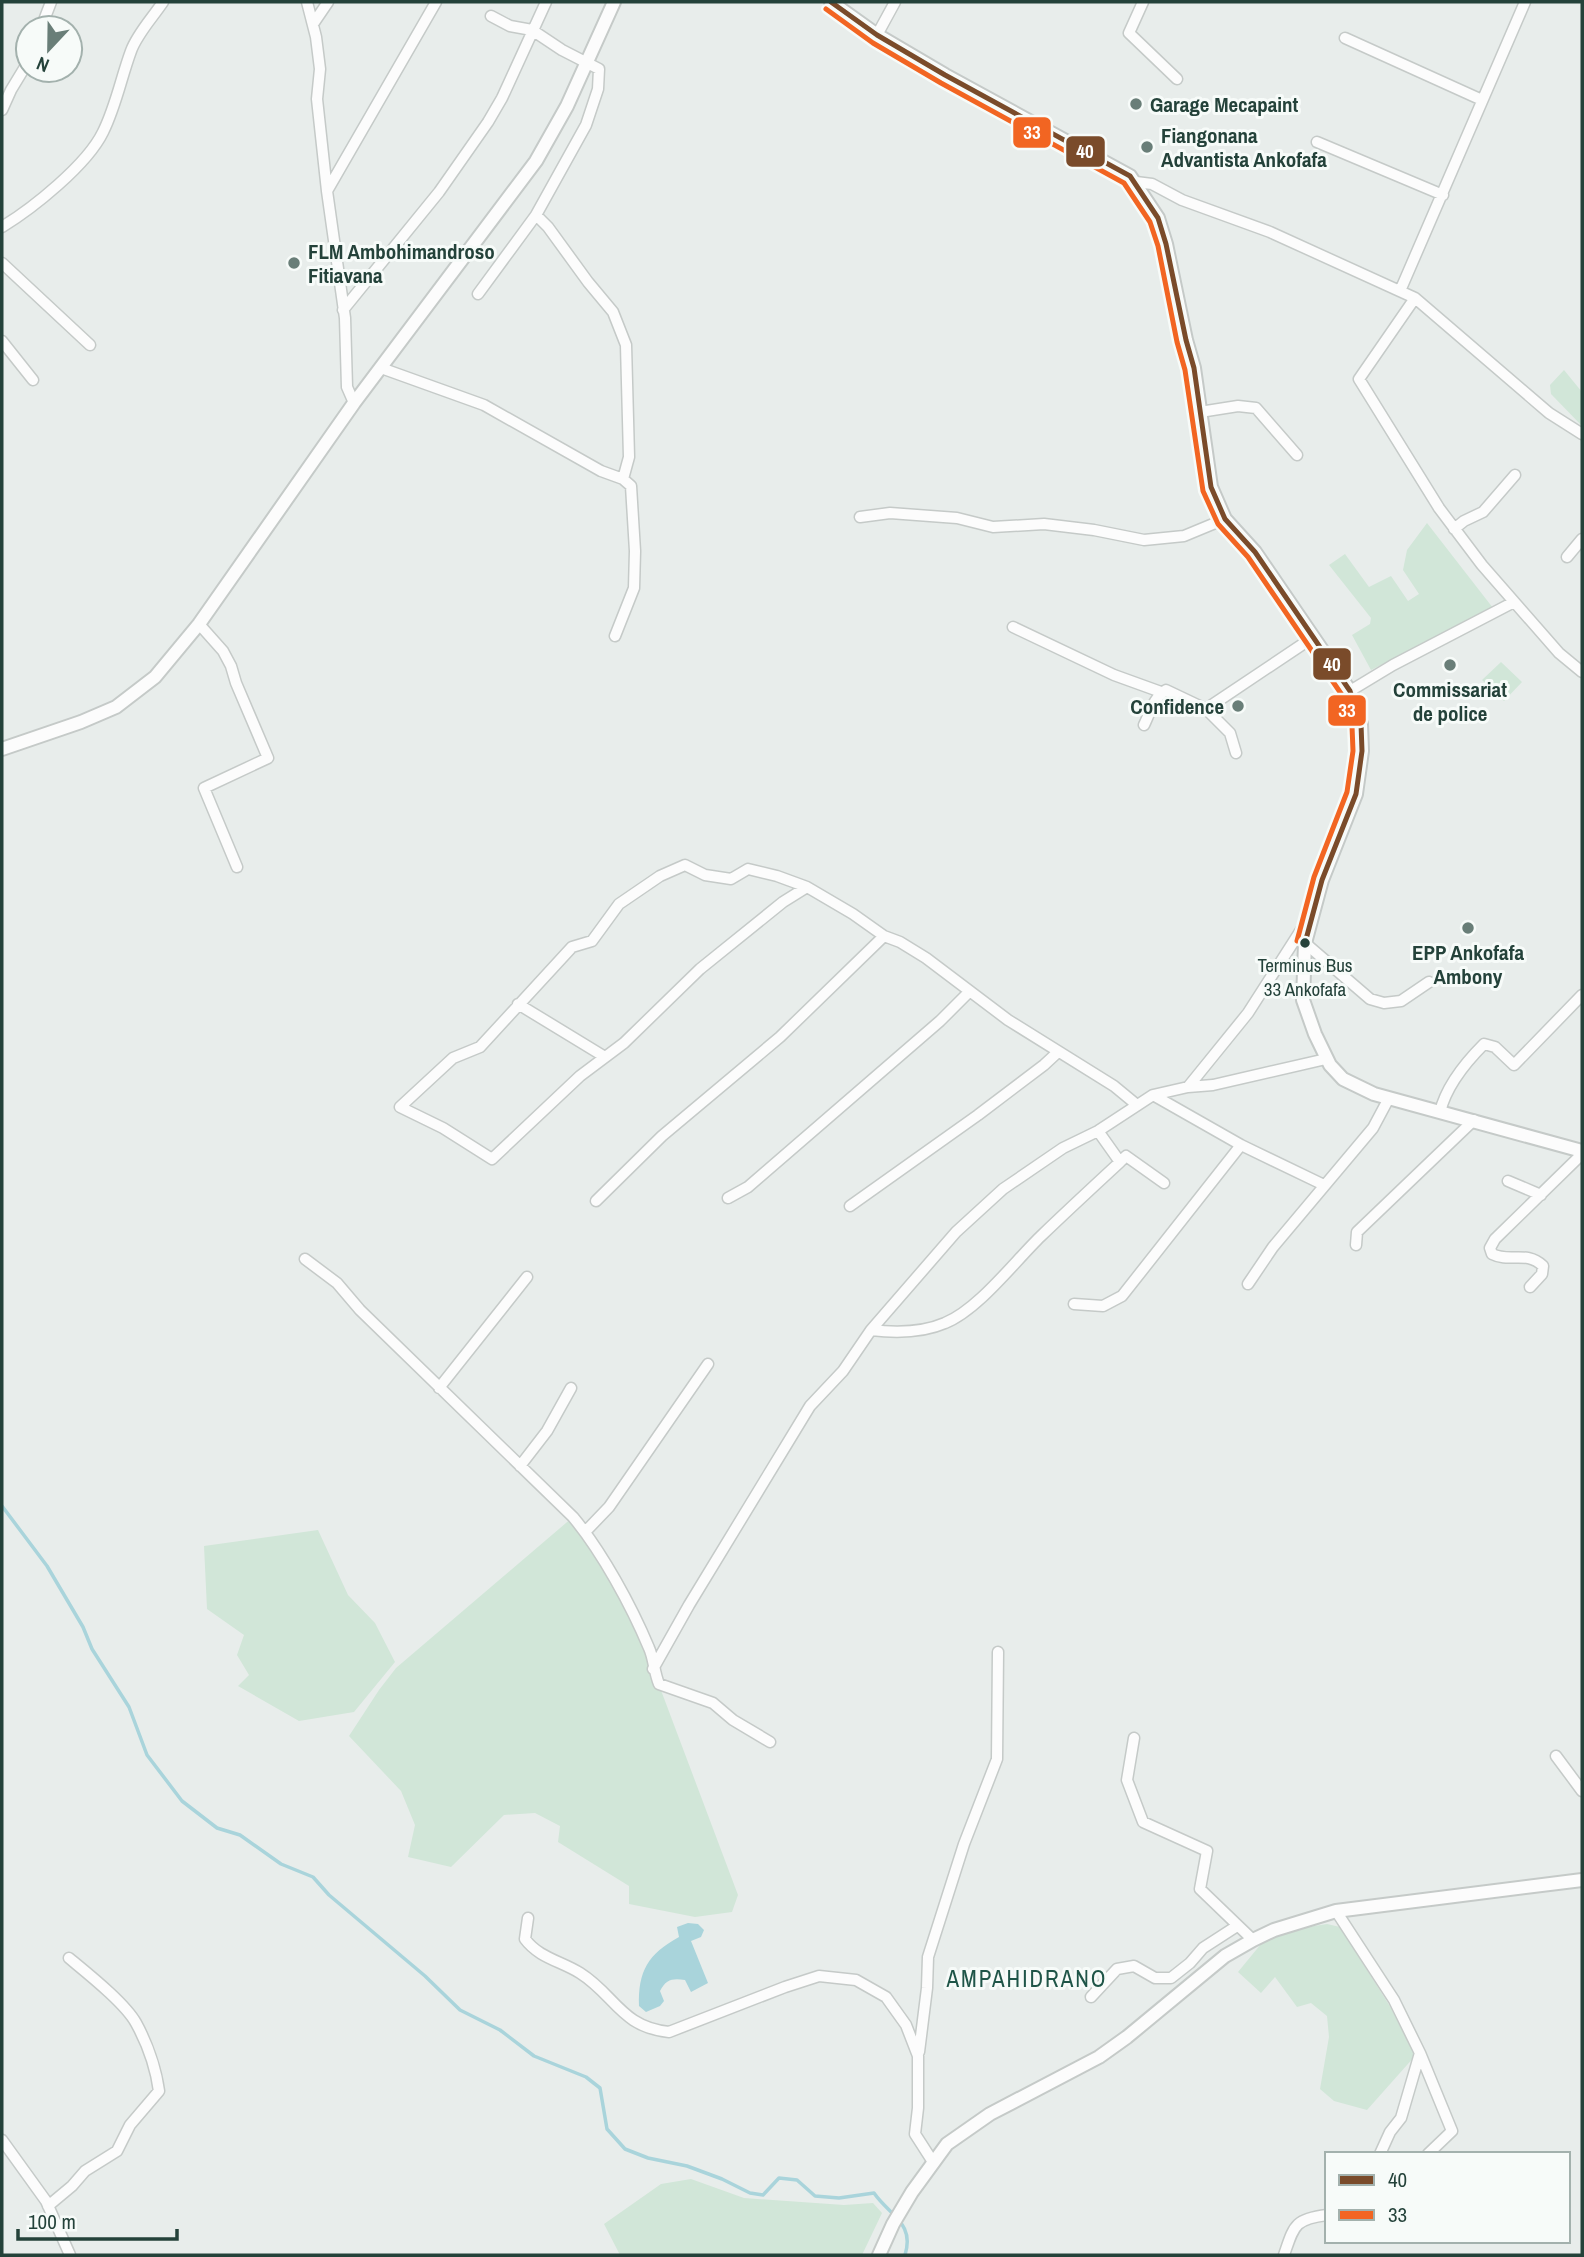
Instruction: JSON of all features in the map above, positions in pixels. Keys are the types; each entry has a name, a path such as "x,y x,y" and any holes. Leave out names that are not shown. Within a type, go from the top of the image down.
{"street":[{"path":"2,226 40,201 76,167 102,134 132,48 163,2"},
{"path":"307,2 320,69 317,99 343,310 347,387 354,403"},
{"path":"313,24 328,2"},
{"path":"327,191 436,2"},
{"path":"343,310 432,202 488,122 546,2"},
{"path":"2,749 80,722 116,706 155,677 199,624 354,403 536,161 567,106 614,2"},
{"path":"831,2 877,35 945,75 1119,169 1136,182 1158,218 1195,369 1211,487 1225,519 1255,552 1350,691 1361,724 1362,751 1356,794 1322,880 1305,943 1303,1000 1326,1059 1343,1079 1374,1094 1474,1120 1582,1153 1495,1239 1490,1248 1492,1254 1499,1257 1532,1257 1543,1266 1542,1274 1530,1287"},
{"path":"877,35 895,2"},
{"path":"1143,2 1129,33 1177,79"},
{"path":"1400,291 1525,2"},
{"path":"478,294 536,215 586,125 598,89 599,69 562,50 532,30 510,26 491,16"},
{"path":"1345,38 1482,100"},
{"path":"2,110 16,84"},
{"path":"1317,142 1443,195"},
{"path":"1136,182 1152,184 1182,200 1270,232 1415,298 1549,413 1582,434"},
{"path":"536,215 613,312 623,334 626,345 629,457 623,479"},
{"path":"2,263 90,345"},
{"path":"1415,298 1359,379 1438,508 1514,602 1559,653 1582,673"},
{"path":"2,341 33,380"},
{"path":"381,368 484,405 601,471 623,479 631,486 634,508 634,588 615,636"},
{"path":"1200,412 1238,406 1256,408 1297,455"},
{"path":"1454,529 1464,520 1483,512 1515,475"},
{"path":"860,517 890,513 957,518 993,527 1044,524 1144,540 1184,536 1225,519"},
{"path":"1567,557 1582,539"},
{"path":"1350,691 1393,665 1514,602"},
{"path":"199,624 223,651 231,666 268,758 204,788 237,867"},
{"path":"1013,627 1114,675 1161,692 1166,690 1206,709 1230,733 1236,753"},
{"path":"1206,709 1312,638"},
{"path":"1144,725 1161,692"},
{"path":"807,887 783,902 700,969 624,1043 580,1076 492,1159 443,1128 400,1107 453,1058 480,1047 572,947 592,941 619,904 660,876 685,865 705,875 731,879 748,869 807,887 884,936 900,942 926,958 969,992 1114,1086 1137,1105"},
{"path":"1188,1087 1248,1013 1313,911"},
{"path":"596,1201 662,1136 780,1037 884,936"},
{"path":"1305,943 1370,999 1384,1003 1401,1001 1429,982"},
{"path":"729,1198 748,1187 940,1021 969,992"},
{"path":"1440,1112 1443,1097 1484,1044 1495,1047 1514,1065 1582,995"},
{"path":"518,1004 605,1057"},
{"path":"850,1206 978,1115 1058,1052"},
{"path":"653,1669 688,1605 810,1406 843,1371 871,1330 956,1232 1003,1189 1063,1148 1098,1131 1153,1095 1188,1087 1213,1085 1326,1059"},
{"path":"1153,1095 1241,1145 1324,1185"},
{"path":"1248,1284 1273,1247 1373,1128 1389,1098"},
{"path":"1356,1245 1357,1232 1474,1120"},
{"path":"1098,1131 1120,1162"},
{"path":"1074,1304 1103,1306 1122,1296 1241,1145"},
{"path":"871,1330 922,1330 948,1322 974,1304 1126,1156 1164,1183"},
{"path":"1508,1181 1541,1195"},
{"path":"305,1259 337,1283 360,1310 573,1517 607,1566 650,1650 659,1684 713,1703 733,1720 770,1742"},
{"path":"439,1388 527,1278"},
{"path":"585,1532 609,1507 708,1364"},
{"path":"520,1466 547,1431 571,1388"},
{"path":"933,2162 915,2134 918,2056 927,1988 928,1957 964,1844 997,1759 998,1652"},
{"path":"1134,1738 1126,1780 1143,1822 1207,1852 1200,1889 1253,1940"},
{"path":"1556,1756 1582,1791"},
{"path":"879,2255 893,2224 947,2144 973,2125 1099,2057 1225,1956 1253,1940 1274,1930 1336,1911 1582,1880"},
{"path":"1336,1911 1394,2000 1420,2053 1452,2131 1429,2152"},
{"path":"528,1918 525,1939 533,1950 582,1974 628,2017 650,2030 669,2032 819,1976 856,1980 886,1997 906,2025 918,2056"},
{"path":"1091,1997 1117,1969 1134,1966 1155,1978 1171,1978 1203,1948 1237,1926"},
{"path":"48,2206 85,2171 117,2151 130,2125 159,2091 157,2074 136,2022 69,1958"},
{"path":"1381,2152 1390,2132 1400,2119 1420,2053"},
{"path":"2,2140 48,2206 70,2255"},
{"path":"1284,2255 1294,2227 1309,2217 1325,2215"}],"green space":[{"path":"1564,370 1582,392 1582,426 1551,394 1550,385"},
{"path":"1427,523 1493,608 1371,670 1352,635 1370,624 1371,618 1329,565 1345,554 1369,587 1391,576 1408,601 1419,594 1403,570 1407,550"},
{"path":"1501,662 1522,682 1504,701 1482,680"},
{"path":"573,1517 650,1650 653,1669 738,1895 732,1912 695,1917 629,1904 629,1886 558,1842 560,1826 535,1813 504,1815 451,1867 408,1857 415,1825 401,1791 349,1736 396,1668"},
{"path":"318,1530 348,1595 375,1623 395,1662 354,1712 299,1721 238,1686 249,1675 237,1655 244,1635 207,1609 204,1546"},
{"path":"1327,1924 1340,1927 1391,2008 1415,2056 1367,2110 1334,2101 1320,2089 1329,2037 1327,2016 1311,2003 1297,2007 1275,1977 1261,1993 1238,1972 1261,1944 1283,1931"},
{"path":"691,2179 744,2198 844,2205 873,2203 882,2213 862,2255 620,2255 604,2224 661,2184"}],"water":[{"path":"688,1923 698,1924 704,1930 701,1937 691,1941 708,1983 691,1992 685,1980 670,1980 660,1991 664,2001 660,2006 646,2012 639,2006 643,1973 652,1957 679,1937 677,1927"}],"waterway":[{"path":"2,1506 47,1566 83,1627 92,1649 129,1707 147,1755 182,1801 217,1828 240,1835 281,1864 313,1877 329,1895 425,1976 460,2010 500,2030 534,2056 586,2077 600,2088 607,2129 625,2149 648,2158 687,2166 750,2193 763,2195 779,2178 797,2180 815,2196 839,2198 874,2193 904,2227 907,2235 905,2255"}],"transit line":[{"name":"40","path":"831,2 877,35 945,75 1130,176 1158,218 1194,368 1211,487 1225,519 1255,552 1350,691 1361,724 1362,751 1356,794 1322,880 1305,943"},
{"name":"33","path":"826,9 873,43 941,83 1124,183 1150,222 1158,246 1185,370 1203,491 1218,524 1248,557 1342,695 1352,726 1353,751 1347,792 1314,877 1297,941"}],"place":[{"name":"Garage Mecapaint","path":"1136,104"},
{"name":"Fiangonana Advantista Ankofafa","path":"1147,147"},
{"name":"FLM Ambohimandroso Fitiavana","path":"294,263"},
{"name":"Commissariat de police","path":"1450,665"},
{"name":"Confidence","path":"1238,706"},
{"name":"EPP Ankofafa Ambony","path":"1468,928"},
{"name":"Terminus Bus 33 Ankofafa","path":"1305,943"}],"district":[{"name":"AMPAHIDRANO","path":"1027,1978"}]}
